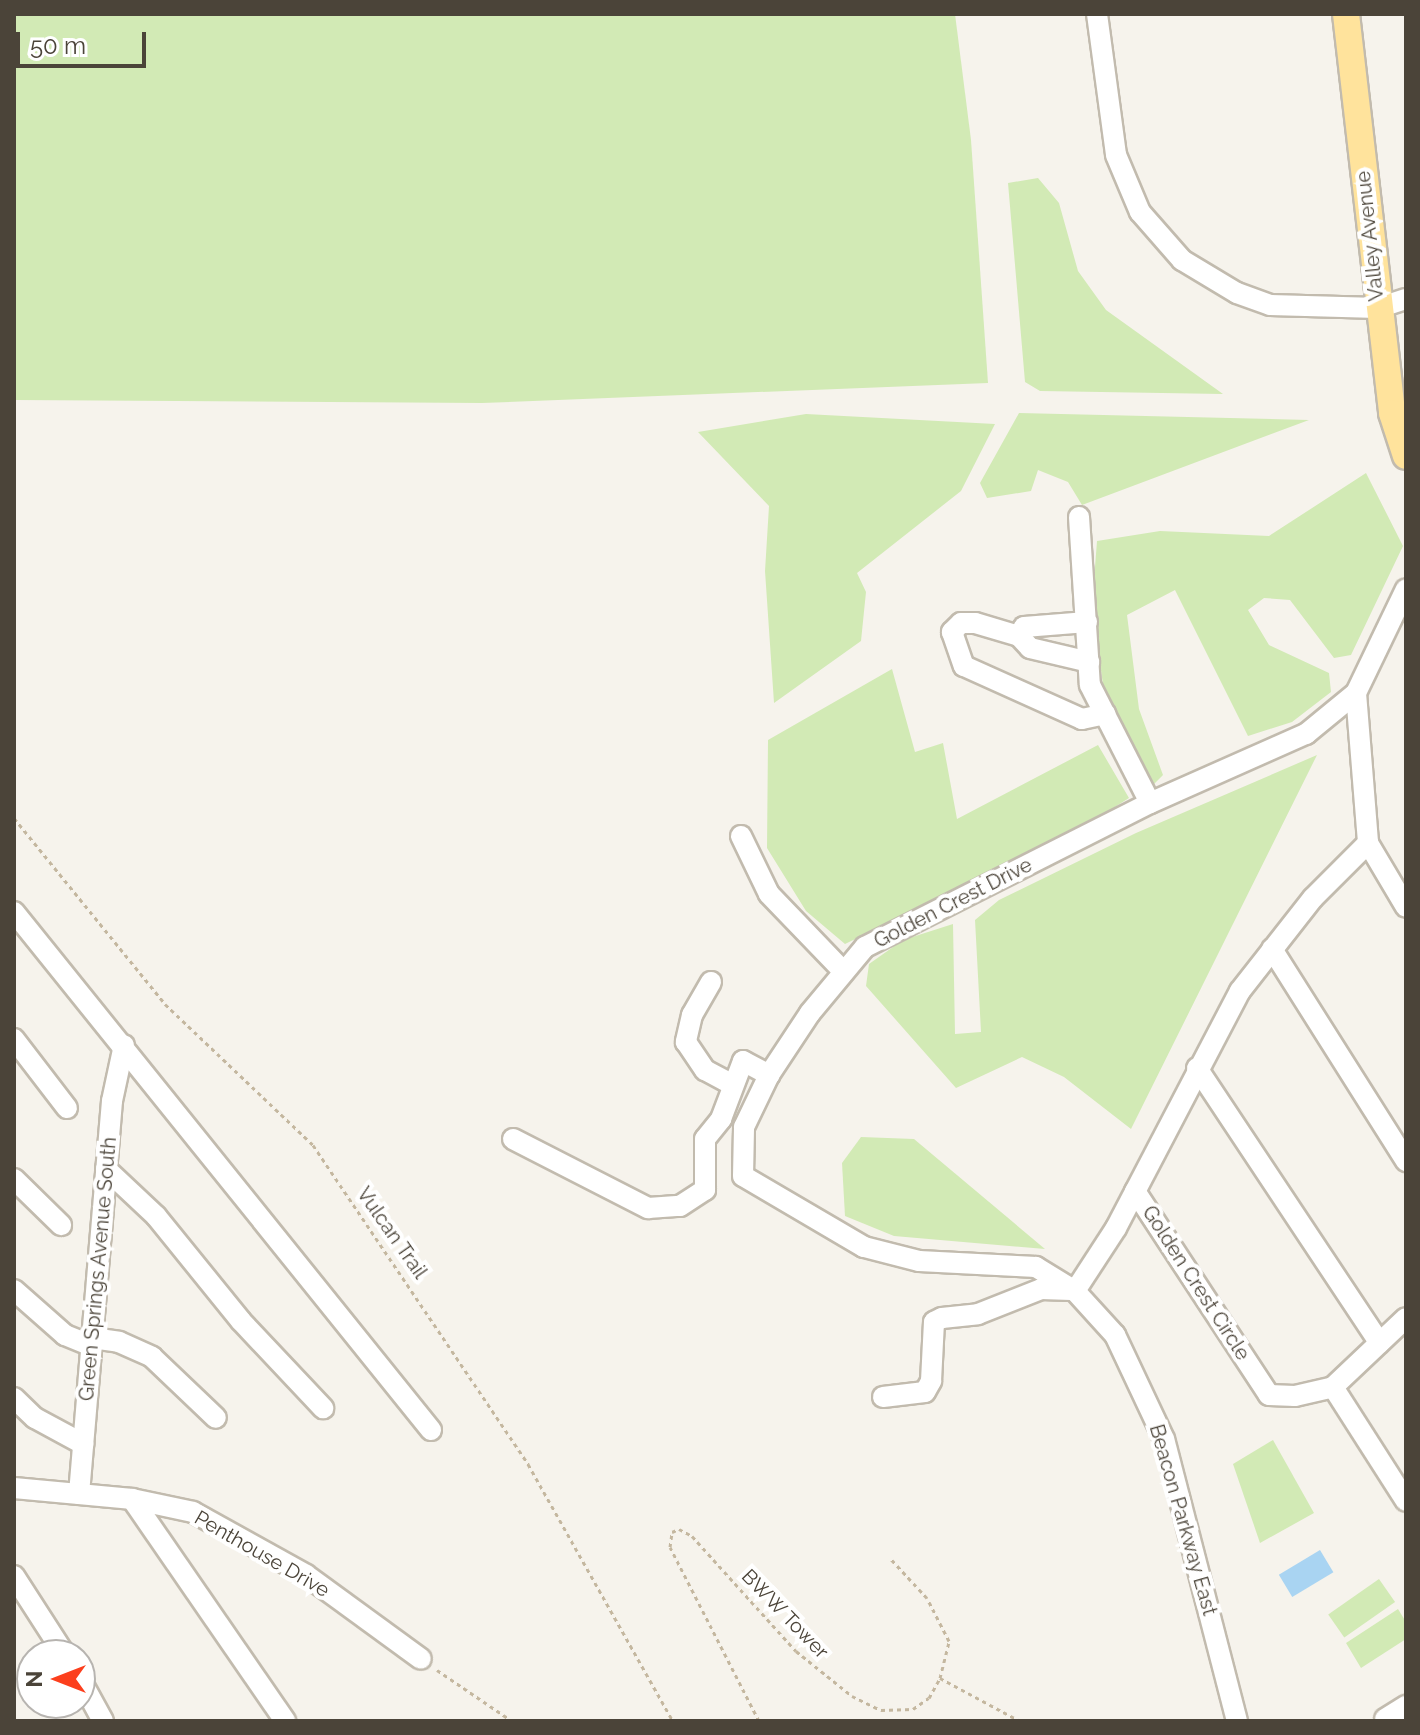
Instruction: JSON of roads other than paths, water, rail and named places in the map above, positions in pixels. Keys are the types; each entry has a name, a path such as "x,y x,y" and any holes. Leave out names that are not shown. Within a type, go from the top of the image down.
{"main road":[{"name":"Valley Avenue","path":"1346,14 1392,413 1406,456"}],"street":[{"path":"1097,14 1116,155 1140,212 1182,260 1237,293 1270,305 1378,308 1406,299"},
{"path":"1079,517 1090,685 1150,803"},
{"name":"Golden Crest Drive","path":"743,1176 744,1127 769,1075 865,947 1150,803 1306,734 1356,693 1406,589"},
{"path":"1019,636 1024,627 1087,622"},
{"path":"1089,662 1030,648 1019,636 975,623 961,623 952,632 964,666 1082,719 1105,714"},
{"path":"1356,693 1368,843 1406,907"},
{"path":"741,836 769,894 844,972"},
{"name":"Golden Crest Circle","path":"1333,1387 1295,1396 1269,1395 1135,1191 1240,991 1313,898 1368,843"},
{"path":"14,912 431,1430"},
{"path":"1272,949 1406,1161"},
{"path":"711,982 692,1015 686,1042 705,1070 731,1084"},
{"path":"14,1039 67,1108"},
{"name":"Green Springs Avenue South","path":"79,1494 106,1169 124,1045"},
{"path":"513,1139 648,1208 680,1206 705,1190 705,1139 721,1119 731,1084 743,1061 769,1075"},
{"path":"1197,1068 1380,1343"},
{"path":"106,1169 156,1216 241,1321 323,1408"},
{"name":"Beacon Parkway East","path":"743,1176 864,1247 919,1261 1036,1267 1075,1291 1115,1335 1164,1439 1237,1721"},
{"path":"14,1179 61,1225"},
{"path":"883,1397 925,1392 934,1322 942,1318 978,1314 1041,1289 1075,1291 1135,1191"},
{"path":"14,1290 65,1335 92,1342 119,1342 152,1357 216,1418"},
{"path":"1406,1318 1333,1387 1406,1501"},
{"path":"14,1398 35,1418 83,1444"},
{"name":"Penthouse Drive","path":"14,1488 132,1499 193,1512 306,1575 421,1659"},
{"path":"132,1499 285,1721"},
{"path":"14,1576 55,1639"},
{"path":"1385,1719 1406,1706"}],"water":[{"path":"1320,1550 1333,1572 1292,1597 1279,1575"}]}
